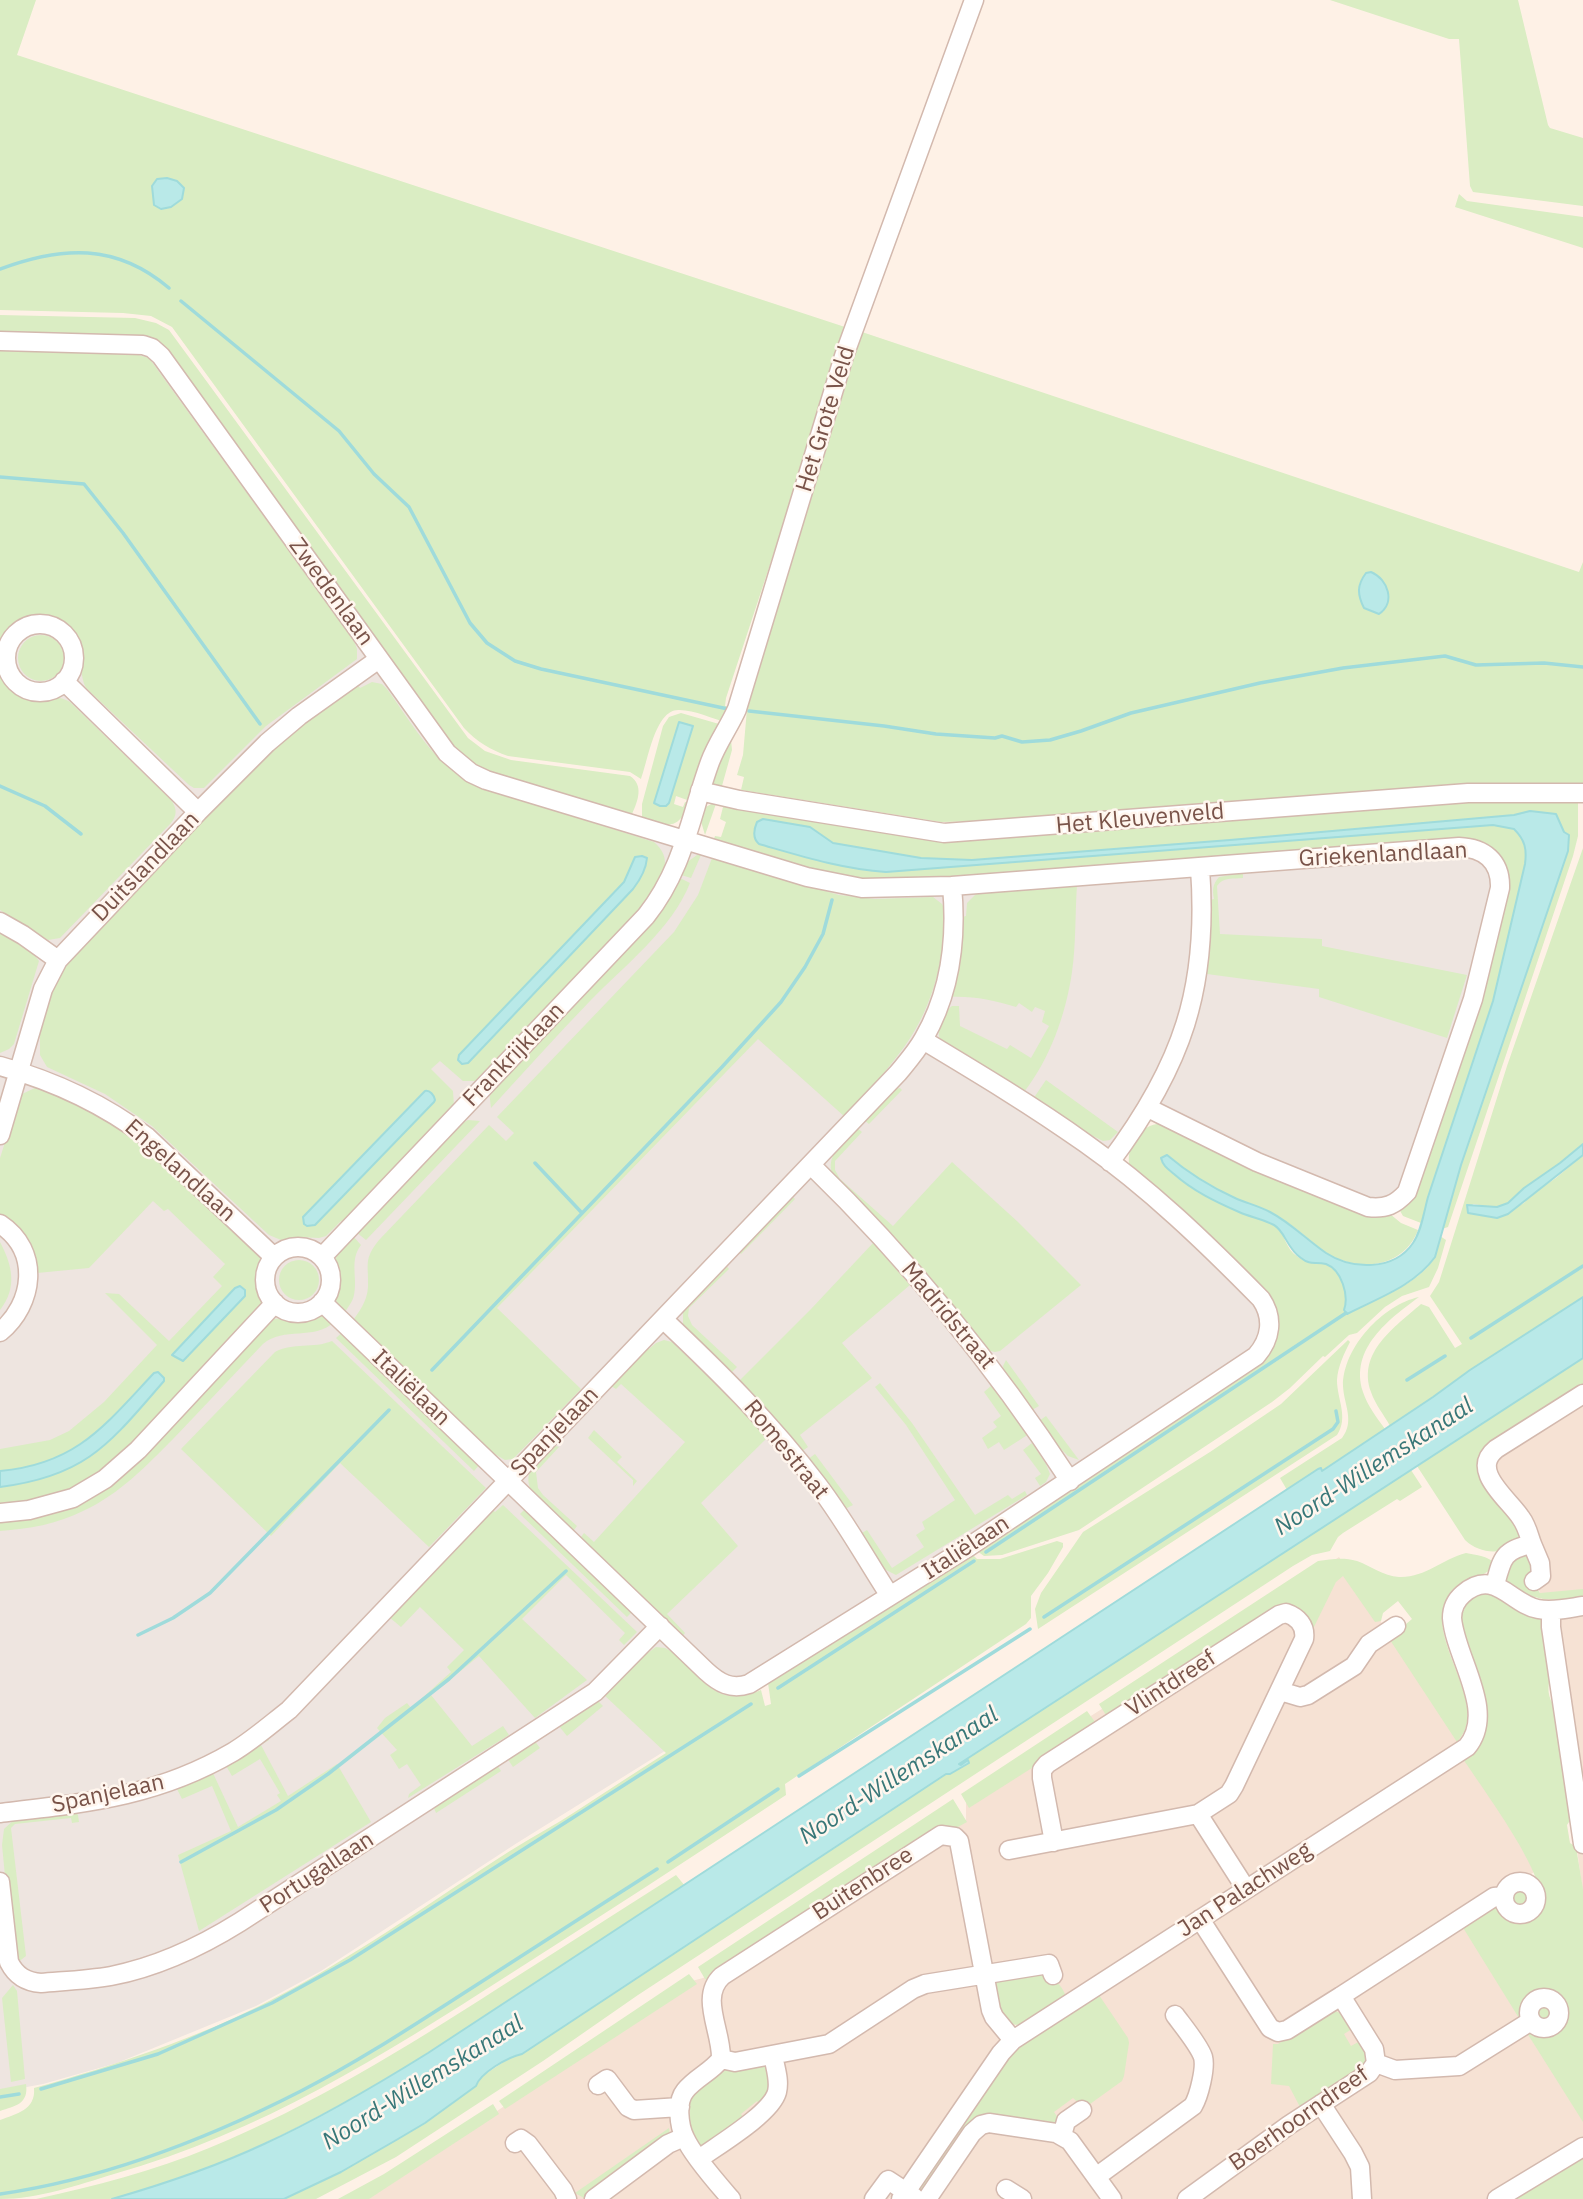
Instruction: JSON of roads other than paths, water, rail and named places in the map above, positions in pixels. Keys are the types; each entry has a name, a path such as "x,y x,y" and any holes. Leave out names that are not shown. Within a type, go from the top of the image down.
{"street":[{"name":"Het Grote Veld","path":"686,840 715,750 737,709 844,356 974,0"},
{"name":"Zwedenlaan","path":"0,341 143,345 152,348 447,753 471,774 486,780 686,840"},
{"name":"Duitslandlaan","path":"0,1135 43,989 58,960 280,730 379,659"},
{"path":"64,681 198,812"},
{"name":"Het Kleuvenveld","path":"700,791 739,800 944,833 1468,793 1583,793"},
{"name":"Griekenlandlaan","path":"686,840 840,885 862,888 953,886 1474,848 1484,852 1496,864 1501,880 1500,888 1473,999 1407,1192 1392,1206 1368,1207 1257,1162 1149,1108"},
{"name":"Frankrijklaan","path":"322,1257 646,916 670,881 686,840"},
{"path":"1110,1162 1149,1108 1178,1047 1195,989 1202,936 1200,868"},
{"name":"Spanjelaan","path":"0,1813 94,1802 138,1793 182,1778 236,1751 289,1710 898,1073 923,1040 941,1002 951,963 955,925 953,886"},
{"path":"0,922 58,960"},
{"name":"Italiëlaan","path":"322,1302 717,1681 740,1687 760,1678 890,1596 1256,1356 1264,1347 1269,1333 1270,1321 1261,1299 1171,1213 1110,1162 1038,1111 923,1040"},
{"name":"Engelandlaan","path":"0,1066 70,1090 128,1123 148,1137 274,1257"},
{"name":"Madridstraat","path":"811,1165 954,1320 1012,1395 1070,1480"},
{"path":"0,1224 18,1241 29,1273 28,1290 22,1306 13,1320 0,1332"},
{"path":"293,1247 303,1247 322,1257 330,1271 331,1279 330,1288 322,1302 299,1313 275,1303 265,1280 274,1257 293,1247"},
{"path":"0,1513 30,1510 73,1498 105,1479 138,1450 275,1303"},
{"name":"Romestraat","path":"663,1319 735,1388 778,1435 818,1485 890,1596"},
{"path":"1534,1581 1541,1576 1540,1563 1520,1517 1488,1476 1486,1461 1489,1454 1496,1449 1583,1394"},
{"path":"1532,1544 1507,1553 1495,1585 1506,1590 1520,1603 1539,1609 1583,1606"},
{"name":"Jan Palachweg","path":"874,2199 888,2180 908,2196 1000,2053 1013,2040 1460,1753 1476,1733 1479,1714 1452,1625 1452,1611 1457,1600 1470,1589 1495,1585"},
{"path":"1551,1610 1551,1627 1577,1754 1583,1844"},
{"name":"Vlintdreef","path":"1009,1850 1054,1842 1198,1814 1228,1794 1304,1639 1305,1632 1296,1617 1286,1613 1279,1615 1046,1764 1042,1770 1042,1778 1054,1842"},
{"name":"Portugallaan","path":"0,1882 9,1962 15,1972 30,1982 111,1976 175,1957 230,1929 595,1692 660,1626"},
{"path":"1280,1691 1300,1697 1308,1695 1354,1666 1369,1644 1388,1627"},
{"path":"1198,1814 1246,1889"},
{"name":"Buitenbree","path":"721,2059 711,1998 715,1982 941,1835 955,1837 961,1849 991,2010 1013,2040"},
{"path":"1200,1919 1270,2028 1278,2032 1287,2030 1494,1897 1504,1896"},
{"path":"731,2199 684,2137 680,2107 684,2092 721,2059 734,2062 829,2044 919,1986 1055,1967"},
{"name":"Boerhoorndreef","path":"1187,2199 1289,2125 1369,2073 1376,2063 1374,2049 1341,1996"},
{"path":"1096,2177 1193,2106 1197,2099 1203,2066 1202,2056 1175,2015"},
{"name":"Boerhoorndreef","path":"1376,2063 1395,2070 1459,2066 1531,2021"},
{"path":"699,2159 771,2106 778,2083 773,2054"},
{"path":"598,2085 607,2079 628,2107 634,2109 680,2107"},
{"path":"1321,2104 1360,2167 1362,2199"},
{"path":"1062,2136 1066,2121 1082,2110"},
{"path":"927,2199 972,2133 981,2125 1004,2125 1062,2136 1070,2141 1112,2199"},
{"path":"594,2199 668,2144 684,2137"},
{"path":"515,2143 521,2139 528,2144 567,2199"},
{"path":"1497,2199 1583,2147"},
{"path":"1006,2189 1022,2199"}],"water":[{"path":"157,179 177,181 184,188 182,199 171,207 161,209 154,205 152,186"},
{"path":"1371,572 1382,580 1388,591 1387,604 1379,614 1364,608 1359,594 1363,577"},
{"path":"679,722 693,726 669,803 660,806 654,803"},
{"path":"1530,811 1556,814 1564,832 1569,835 1568,851 1461,1165 1435,1257 1406,1284 1347,1314 1344,1310 1346,1298 1343,1284 1332,1267 1304,1260 1292,1250 1281,1231 1274,1225 1243,1214 1197,1191 1168,1169 1161,1158 1167,1155 1217,1189 1278,1216 1336,1259 1372,1265 1395,1259 1405,1252 1421,1226 1428,1197 1493,1001 1525,864 1524,845 1514,829 1493,825 886,872 838,865 759,844 754,833 757,822 763,819 810,827 833,843 921,858 972,860 1230,840 1514,815"},
{"path":"635,857 647,858 645,867 633,889 468,1063 462,1064 458,1060 459,1055 624,882"},
{"path":"425,1091 433,1095 434,1102 315,1225 304,1224 303,1217"},
{"path":"1583,1144 1583,1155 1508,1214 1497,1218 1468,1213 1467,1205 1497,1207 1508,1203"},
{"path":"240,1286 245,1290 245,1296 183,1361 172,1355 235,1288"},
{"name":"Noord-Willemskanaal","path":"1583,1297 1583,1358 959,1764 968,1760 969,1763 946,1774 522,2054 495,2066 476,2086 425,2123 341,2172 284,2199 112,2199 189,2174 285,2134 428,2053 1318,1469 1321,1468 1322,1471"},
{"path":"158,1372 164,1381 128,1422 94,1453 55,1475 0,1487 0,1471 50,1460 88,1439"}],"waterway":[{"path":"0,269 45,256 88,253 129,263 149,273 169,288"},
{"path":"181,301 339,431 374,474 409,507 470,623 487,643 515,661 541,669 728,709"},
{"path":"0,477 84,484 123,533 260,724"},
{"path":"749,711 936,734 995,738 1002,736 1022,742 1050,740 1131,713 1260,683 1343,668 1445,656 1476,665 1544,663 1583,667"},
{"path":"0,786 45,806 81,834"},
{"path":"432,1370 781,1002 823,934 832,900"},
{"path":"535,1163 582,1213"},
{"path":"1471,1338 1583,1266"},
{"path":"986,1552 1346,1313"},
{"path":"1407,1380 1445,1356"},
{"path":"138,1635 173,1618 210,1593 389,1410"},
{"path":"1044,1617 1333,1429 1338,1422 1336,1411"},
{"path":"778,1688 974,1561"},
{"path":"181,1862 276,1810 328,1774 449,1679 566,1571"},
{"path":"799,1776 1030,1629"},
{"path":"41,2089 158,2054 272,2003 350,1960 751,1704"},
{"path":"668,1862 778,1789"},
{"path":"0,2194 78,2178 155,2155 265,2109 391,2040 657,1869"},
{"path":"0,2097 19,2094"}]}
